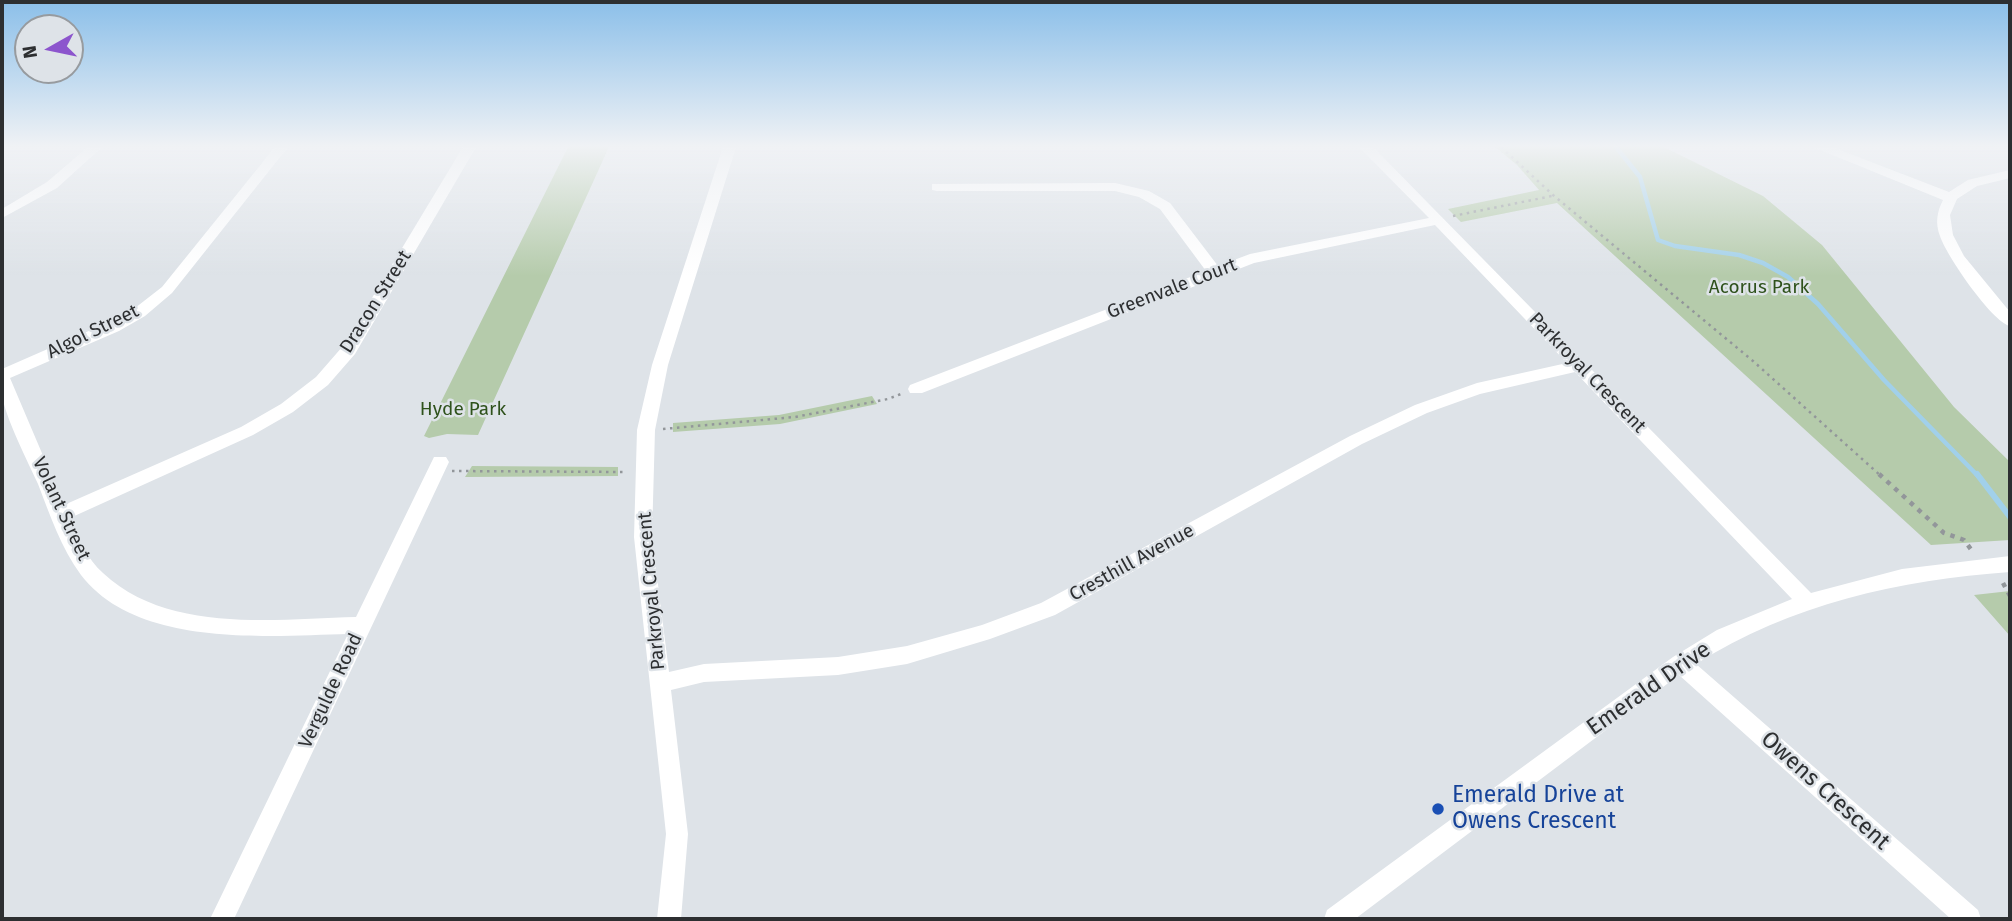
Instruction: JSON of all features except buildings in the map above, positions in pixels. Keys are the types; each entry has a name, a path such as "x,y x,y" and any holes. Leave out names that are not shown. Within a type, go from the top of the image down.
{"street":[{"path":"2,214 47,190"},
{"name":"Algol Street","path":"2,376 113,327 158,298 247,190"},
{"name":"Dracon Street","path":"59,515 247,431 287,408 322,381 349,350 444,190"},
{"name":"Parkroyal Crescent","path":"669,919 677,834 643,537 646,430 660,365 716,190"},
{"path":"1127,190 1144,194 1165,206 1214,271"},
{"name":"Parkroyal Crescent","path":"1409,190 1807,602"},
{"path":"1930,190 1951,198"},
{"path":"1962,190 1951,198 1945,209 1942,226 1948,244 1964,270 2010,321"},
{"name":"Greenvale Court","path":"916,389 1214,271 1281,251 1437,220"},
{"name":"Cresthill Avenue","path":"661,683 704,673 852,663 907,655 983,633 1048,609 1356,440 1421,408 1477,389 1580,365"},
{"name":"Volant Street","path":"2,376 76,552 96,579 130,602 172,619 226,626 362,625"},
{"name":"Vergulde Road","path":"222,919 438,467"},
{"name":"Emerald Drive","path":"1336,919 1680,663 1729,634 1807,602 1860,586 1947,571 2007,573"},
{"name":"Owens Crescent","path":"1680,663 1969,919"}],"path":[{"path":"1548,190 1754,361 1944,533 1964,540 1973,552"},
{"path":"1437,220 1553,195"},
{"path":"646,430 795,417 888,399 916,389"},
{"path":"438,467 625,472"},
{"path":"2007,573 2010,596"}],"green space":[{"name":"Hyde Park","path":"547,190 589,190 478,435 424,436"},
{"name":"Acorus Park","path":"1539,190 1751,190 1763,196 1822,245 1954,407 2010,462 2010,540 1931,545 1557,203 1461,222 1448,209"},
{"path":"872,396 877,404 780,424 673,432 673,423 779,415"},
{"path":"472,466 618,467 618,476 465,477"},
{"path":"2010,591 2010,636 1974,595"}],"waterway":[{"path":"1644,190 1658,240 1675,246 1739,255 1763,263 1788,277 1818,304 1884,380 1978,476"},
{"path":"1977,474 2010,517"}],"place":[{"name":"Emerald Drive at Owens Crescent","path":"1438,809"}]}
